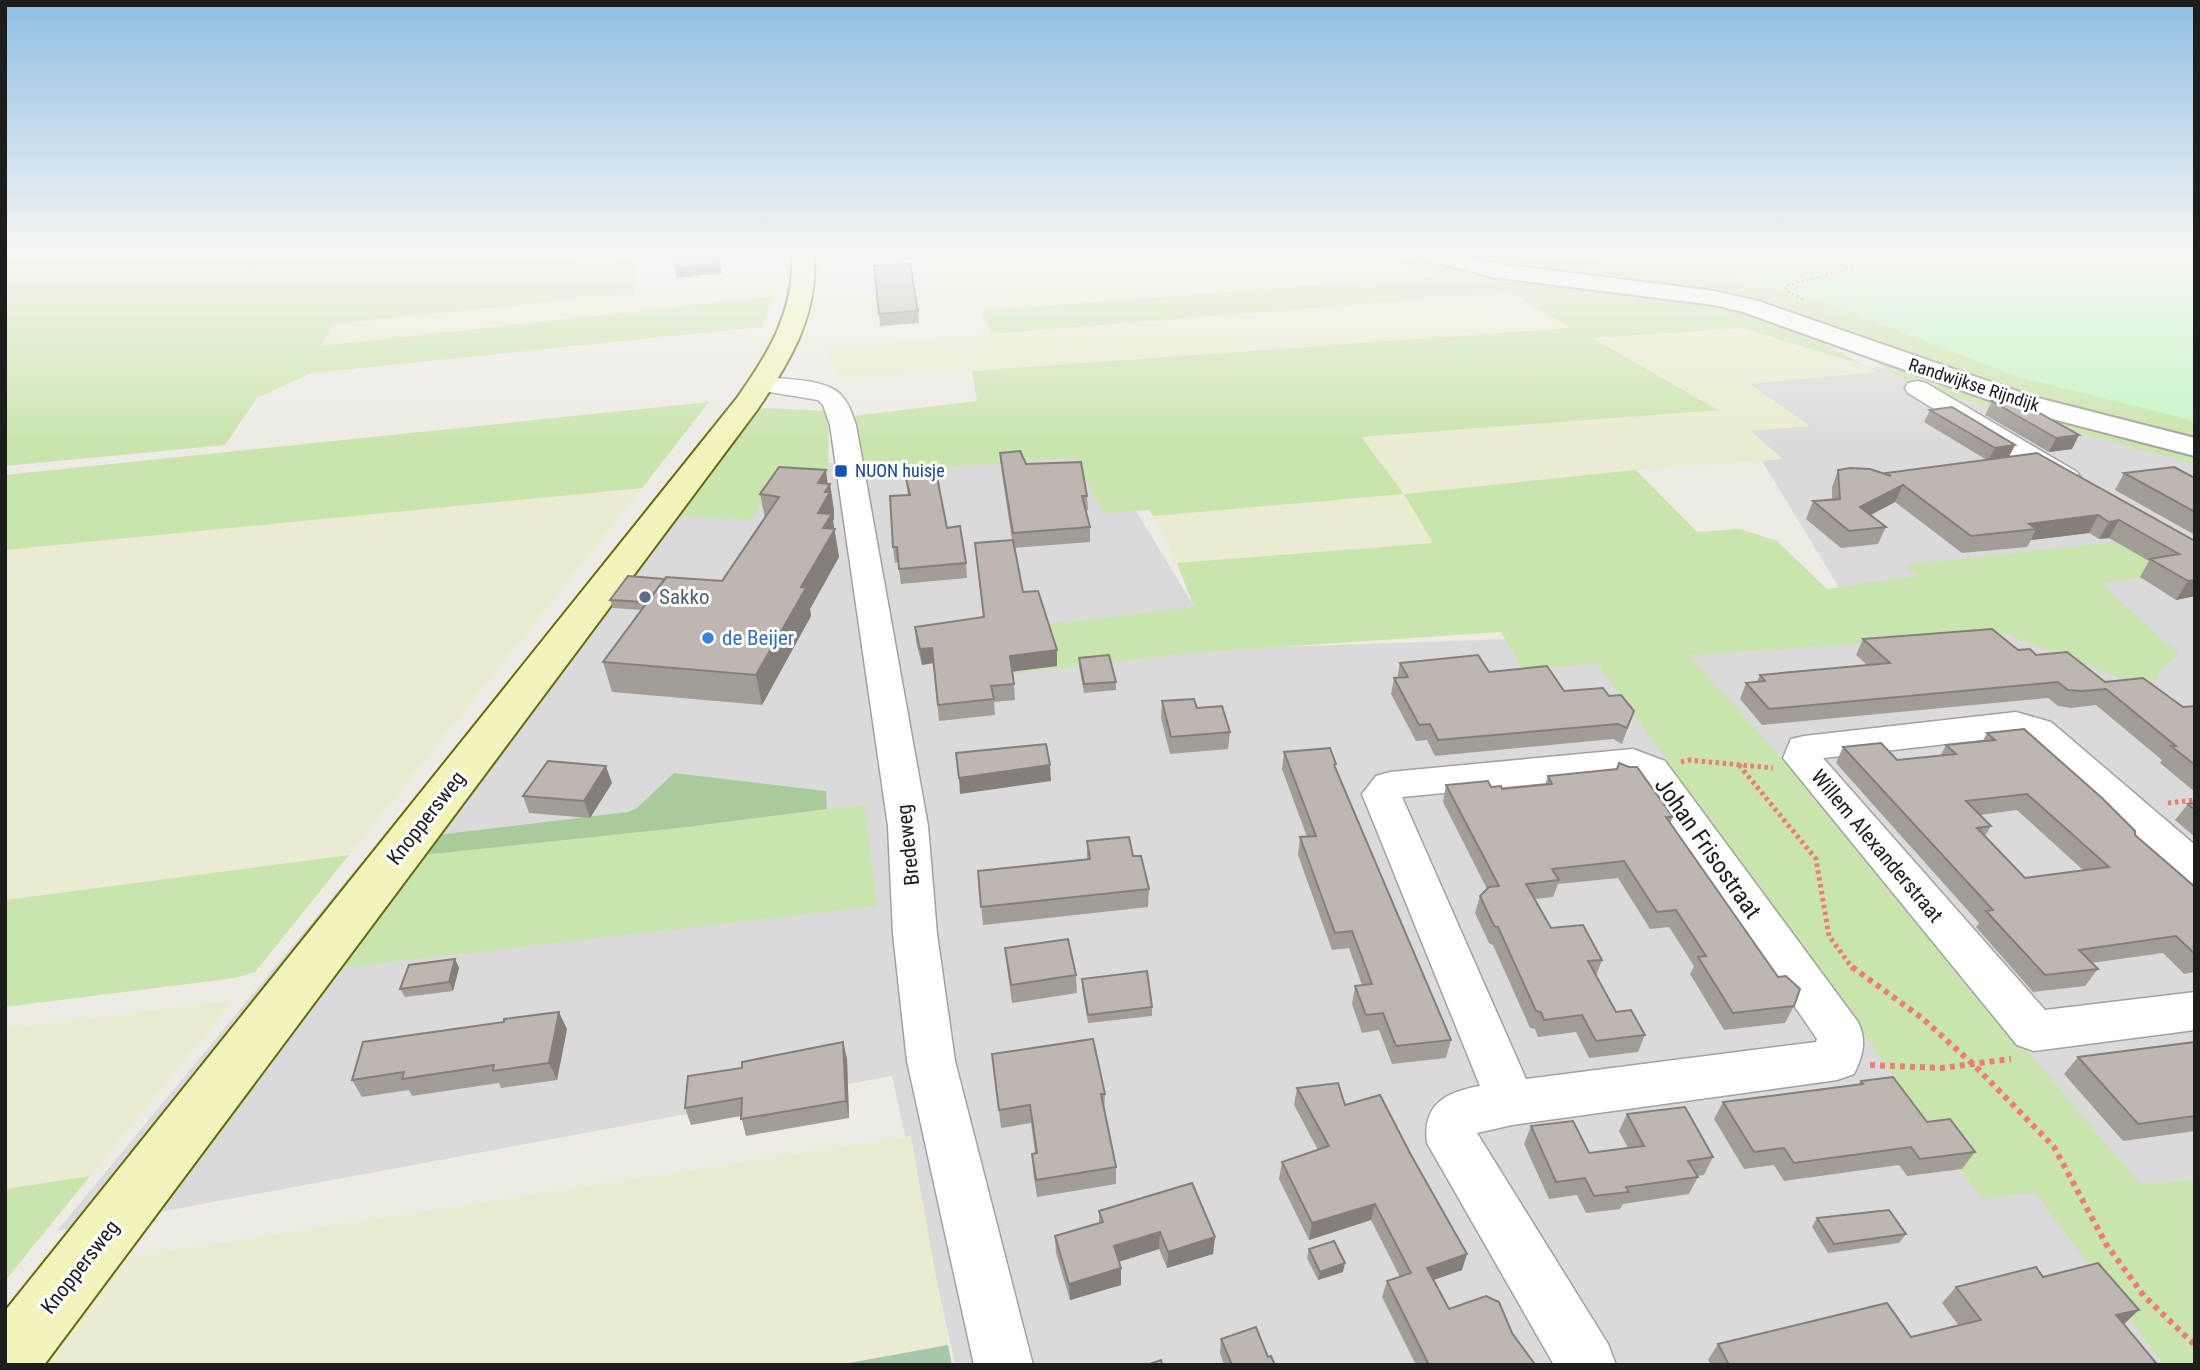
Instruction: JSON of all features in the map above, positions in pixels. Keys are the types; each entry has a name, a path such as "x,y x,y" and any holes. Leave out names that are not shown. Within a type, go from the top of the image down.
{"main road":[{"name":"Knoppersweg","path":"5,1363 760,384 782,351 796,317"}],"street":[{"name":"Randwijkse Rijndijk","path":"1781,317 2024,403 2195,447"},
{"name":"Bredeweg","path":"760,384 816,390 827,394 832,398 843,425 908,826 915,934 931,1060 1004,1365"},
{"path":"1917,388 2089,490"},
{"name":"Willem Alexanderstraat","path":"2034,1031 1802,758 1804,748 2016,724 2038,730 2195,869"},
{"name":"Johan Frisostraat","path":"1512,1103 1381,794 1390,785 1633,762 1652,770 1841,1035 1837,1060"},
{"path":"2034,1031 2195,1011"},
{"path":"1587,1365 1452,1143 1450,1124 1469,1110 1837,1060"}],"path":[{"path":"1652,770 1689,760 1793,771 1802,758"},
{"path":"1739,765 1816,859 1829,936 1854,970 1922,1018 1975,1066 2053,1147 2106,1244 2144,1296 2195,1345"},
{"path":"1837,1060 1887,1068 1975,1066 2028,1056 2034,1031"}],"shaded area":[{"path":"1880,367 2195,461 2195,1365 955,1365 892,1076 57,1231 688,467 1102,455 1220,649 1863,627 1711,377"}],"green space":[{"path":"5,317 402,317 334,324 321,346 585,317 766,317 761,327 311,373 257,398 225,445 5,466"},
{"path":"403,317 585,317 320,346 334,324"},
{"path":"812,317 913,317 809,325"},
{"path":"984,317 1202,317 991,334"},
{"path":"1205,317 1553,317 1572,328 840,380 825,348"},
{"path":"1552,317 1763,317 1794,327 1864,365 1742,328 1592,338 1718,410 1361,437 1404,494 1153,516 1149,510 1103,513 1075,458 860,473 852,416 977,401 972,371 1571,328"},
{"path":"1790,317 2195,317 2195,443 2120,425"},
{"path":"1862,317 2195,317 2195,421 2019,377"},
{"path":"1742,328 1864,365 1877,372 1750,384 1810,426 1751,431 1783,459 1636,470 1404,494 1434,543 1177,563 1153,516 1403,494 1360,437 1717,409 1590,338"},
{"path":"1849,347 2195,452 2195,464 2038,422 1911,383"},
{"path":"709,402 642,488 5,550 5,475"},
{"path":"764,408 829,411 828,490 778,482 751,520 672,515 709,468 741,434 755,411"},
{"path":"1636,470 1697,532 1740,529 1777,541 1827,589 1917,576 1905,565 2159,537 2168,573 2101,584 2179,654 2161,668 2151,690 2007,634 1688,655 1804,784 2140,1184 2195,1180 2195,1365 2164,1365 2035,1192 1982,1199 1597,663 1523,670 1501,632 1188,653 1011,674 1034,626 1194,607 1177,563 1433,543 1404,494"},
{"path":"642,488 349,855 5,900 5,550"},
{"path":"674,773 826,791 827,809 422,855 436,835 628,812 637,808"},
{"path":"864,805 877,906 340,968 422,855"},
{"path":"349,855 255,972 235,978 5,1007 5,900"},
{"path":"233,1000 90,1176 5,1189 5,1029"},
{"path":"911,1136 948,1345 838,1365 42,1365 122,1258"},
{"path":"90,1176 5,1281 5,1189"},
{"path":"948,1345 952,1365 838,1365"}],"building":[{"path":"2014,399 2079,435 2056,438 1992,401"},
{"path":"1952,407 2015,445 1995,448 1930,410"},
{"path":"1020,451 1026,464 1081,462 1087,496 1082,496 1090,527 1013,533 1000,453"},
{"path":"2037,453 2195,541 2195,580 2188,581 2150,559 2179,554 2119,520 2109,522 2098,515 2029,524 2036,529 1971,536 1903,485 1860,507 1886,527 1849,531 1813,501 1840,499 1838,470 1870,469 1891,476 1886,473"},
{"path":"779,467 826,470 818,483 830,484 825,492 830,492 818,513 832,514 823,528 835,529 801,587 806,588 756,675 603,662 666,577 722,581 779,497 760,494"},
{"path":"935,467 947,528 960,526 966,563 899,569 897,547 893,547 890,496 910,495 904,470"},
{"path":"2174,467 2195,478 2195,512 2124,473"},
{"path":"1013,540 1023,592 1038,591 1057,650 1010,656 1014,684 991,686 994,699 938,705 932,648 920,649 915,627 984,617 975,543"},
{"path":"628,576 665,579 647,602 610,600"},
{"path":"1992,629 2018,650 2030,649 2036,655 2067,652 2105,682 2143,678 2183,707 2195,706 2195,765 2171,746 2176,746 2106,689 2068,690 2058,682 1769,709 1746,683 1765,681 1760,675 1890,663 1863,639"},
{"path":"1109,655 1116,682 1084,684 1079,658"},
{"path":"1478,655 1489,672 1547,666 1564,691 1603,688 1609,696 1621,695 1634,711 1627,728 1618,724 1438,740 1430,724 1419,725 1394,678 1408,677 1400,663"},
{"path":"1194,699 1197,708 1222,706 1230,732 1171,737 1162,701"},
{"path":"2024,729 2102,798 2135,831 2135,835 2195,887 2195,954 2176,936 2079,950 2098,969 2045,975 1986,911 1993,910 1843,747 1881,743 1897,760 1956,754 1946,745 1995,740 1987,733","holes":["2027,794 2109,867 2025,878 1977,828 1991,826 1966,801"]},
{"path":"1046,744 1050,765 959,778 956,753"},
{"path":"1330,748 1336,764 1334,765 1451,1040 1396,1046 1383,1013 1366,1015 1355,986 1372,984 1352,931 1335,933 1300,837 1316,836 1284,752"},
{"path":"548,761 606,766 584,801 523,796"},
{"path":"1619,763 1637,767 1673,817 1666,817 1778,977 1786,976 1800,989 1794,1006 1733,1013 1698,957 1706,956 1676,910 1657,912 1624,861 1552,869 1559,880 1526,884 1551,928 1583,925 1602,960 1588,961 1616,1012 1631,1010 1645,1035 1596,1041 1582,1015 1544,1020 1541,1012 1536,1011 1498,927 1494,926 1480,896 1489,887 1499,886 1446,785 1488,781 1491,787 1501,786 1502,789 1552,784 1548,776 1617,769"},
{"path":"1129,837 1133,856 1141,856 1149,889 981,907 978,871 1090,859 1087,841"},
{"path":"1068,939 1076,975 1011,985 1005,948"},
{"path":"455,959 449,982 400,989 409,965"},
{"path":"1147,971 1152,1007 1088,1015 1082,979"},
{"path":"559,1012 549,1063 493,1071 494,1065 402,1079 404,1072 352,1080 363,1042"},
{"path":"1093,1039 1116,1167 1036,1180 1032,1154 1037,1153 1030,1105 999,1110 992,1054"},
{"path":"843,1042 846,1101 741,1119 742,1098 685,1108 688,1076 742,1068 742,1062"},
{"path":"2195,1042 2195,1116 2138,1124 2078,1057"},
{"path":"1893,1077 1927,1122 1950,1119 1975,1152 1920,1159 1911,1147 1794,1163 1784,1148 1754,1152 1723,1102 1863,1084 1861,1081"},
{"path":"1338,1083 1345,1105 1380,1095 1467,1254 1427,1268 1449,1309 1486,1296 1499,1302 1512,1333 1533,1365 1429,1365 1387,1281 1411,1273 1375,1204 1312,1223 1282,1162 1329,1146 1297,1088"},
{"path":"1685,1107 1713,1157 1688,1161 1698,1177 1626,1187 1629,1192 1594,1196 1585,1178 1556,1182 1531,1126 1573,1121 1589,1153 1644,1146 1627,1114"},
{"path":"1192,1183 1215,1237 1168,1252 1160,1232 1114,1246 1121,1268 1069,1284 1055,1236 1103,1222 1099,1211"},
{"path":"1889,1210 1906,1234 1834,1244 1817,1218"},
{"path":"1334,1241 1345,1263 1320,1272 1309,1249"},
{"path":"2098,1263 2139,1310 2116,1315 2156,1363 1729,1365 1718,1344 1887,1303 1911,1337 1981,1320 1956,1287 2036,1267 2043,1277"},
{"path":"1256,1327 1268,1357 1271,1356 1275,1365 1232,1365 1221,1339"},
{"path":"1161,1360 1162,1365 1147,1365"}],"place":[{"name":"NUON huisje","path":"841,471"},
{"name":"Sakko","path":"645,597"},
{"name":"de Beijer","path":"708,638"}]}
